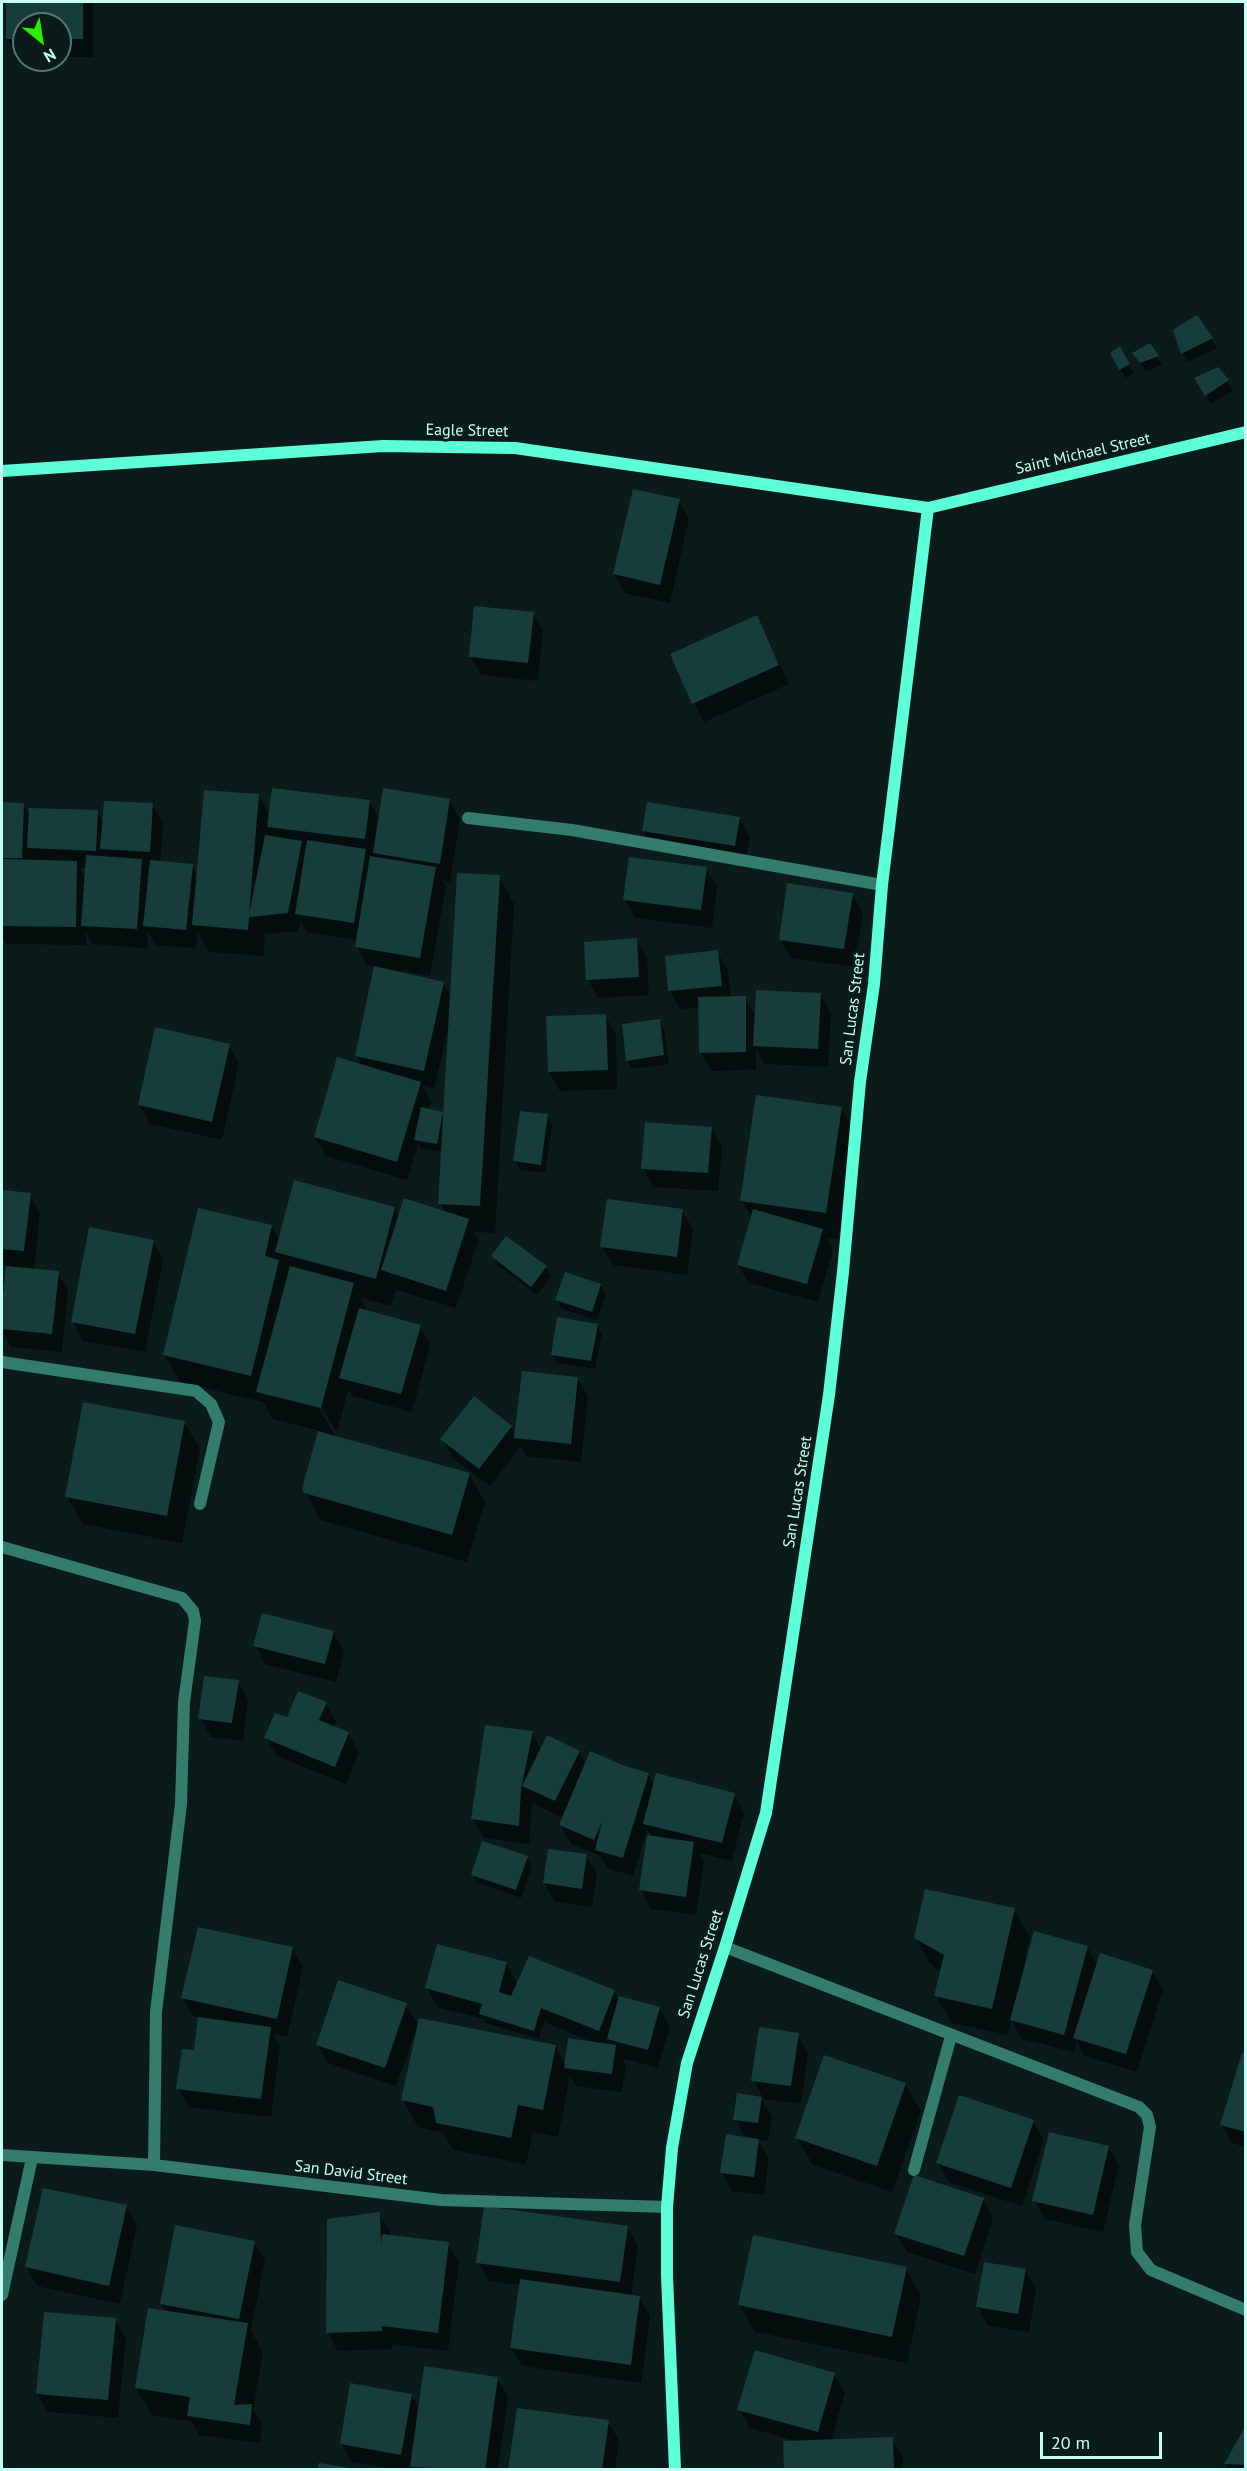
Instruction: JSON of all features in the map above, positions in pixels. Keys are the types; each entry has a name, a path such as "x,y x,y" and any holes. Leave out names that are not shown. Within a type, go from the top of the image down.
{"street":[{"name":"Saint Michael Street","path":"928,508 1245,432"},
{"name":"Eagle Street","path":"2,471 383,446 515,448 928,508"},
{"name":"San Lucas Street","path":"675,2469 667,2276 667,2207 672,2148 687,2063 766,1814 830,1395 860,1082 874,984 882,885 928,508"},
{"path":"468,819 572,830 882,885"},
{"path":"2,1362 195,1391 211,1404 219,1422 200,1504"},
{"path":"2,1547 182,1598 193,1611 195,1621 184,1702 181,1804 156,2012 154,2165"},
{"path":"725,1947 1139,2107 1148,2115 1150,2127 1136,2225 1137,2252 1151,2270 1245,2310"},
{"path":"914,2170 951,2036"},
{"name":"San David Street","path":"2,2155 154,2165 441,2200 667,2207"},
{"path":"2,2295 33,2158"}],"building":[{"path":"6,2 83,2 83,39 72,39 72,12 12,12 12,39 6,39"},
{"path":"1197,315 1213,338 1181,354 1173,330"},
{"path":"1150,343 1159,356 1140,363 1132,353"},
{"path":"1120,346 1130,364 1119,370 1110,353"},
{"path":"1218,367 1229,380 1205,396 1194,378"},
{"path":"633,489 680,499 660,585 613,574"},
{"path":"474,606 534,612 528,663 469,657"},
{"path":"757,615 779,665 692,704 670,654"},
{"path":"272,788 370,800 365,839 267,827"},
{"path":"383,788 450,799 440,864 373,853"},
{"path":"204,790 259,794 249,914 265,835 302,841 288,913 249,917 248,930 192,925"},
{"path":"104,801 153,803 150,852 100,849"},
{"path":"2,802 24,803 22,858 2,858"},
{"path":"647,802 740,817 735,846 642,831"},
{"path":"29,808 98,810 96,851 27,848"},
{"path":"307,840 366,849 354,923 295,914"},
{"path":"86,855 142,859 137,929 81,926"},
{"path":"370,856 436,867 420,958 355,947"},
{"path":"629,857 707,867 701,910 623,900"},
{"path":"2,859 77,861 76,927 2,926"},
{"path":"150,860 193,864 186,930 143,926"},
{"path":"457,873 500,875 480,1206 438,1204"},
{"path":"787,883 853,893 844,949 779,940"},
{"path":"637,938 639,977 586,980 584,942"},
{"path":"718,950 722,986 668,991 665,956"},
{"path":"374,966 444,982 424,1071 355,1056"},
{"path":"756,990 821,993 818,1049 753,1046"},
{"path":"746,996 746,1052 699,1053 698,997"},
{"path":"606,1014 608,1070 548,1072 546,1016"},
{"path":"660,1019 664,1055 626,1061 622,1024"},
{"path":"155,1027 230,1044 212,1122 138,1105"},
{"path":"337,1057 421,1082 397,1162 314,1137"},
{"path":"756,1095 842,1107 826,1213 740,1201"},
{"path":"421,1107 443,1112 437,1144 414,1140"},
{"path":"520,1111 548,1114 541,1165 513,1161"},
{"path":"645,1122 712,1127 708,1173 641,1169"},
{"path":"294,1180 395,1207 376,1279 275,1252"},
{"path":"2,1190 31,1193 24,1251 2,1249"},
{"path":"404,1198 469,1219 446,1291 381,1270"},
{"path":"607,1199 683,1209 677,1257 600,1247"},
{"path":"198,1208 272,1225 265,1256 279,1260 251,1376 163,1355"},
{"path":"753,1209 823,1229 807,1284 737,1265"},
{"path":"89,1227 154,1240 135,1334 71,1322"},
{"path":"506,1236 547,1266 531,1287 491,1256"},
{"path":"6,1266 59,1271 52,1334 2,1329"},
{"path":"290,1266 354,1283 321,1408 256,1392"},
{"path":"565,1272 601,1284 592,1312 555,1300"},
{"path":"359,1308 421,1325 401,1394 339,1378"},
{"path":"557,1317 598,1324 591,1361 551,1355"},
{"path":"522,1371 578,1377 571,1444 514,1438"},
{"path":"474,1396 512,1426 479,1469 440,1439"},
{"path":"83,1402 185,1421 167,1516 65,1497"},
{"path":"318,1431 470,1473 452,1535 304,1493 302,1488"},
{"path":"262,1613 334,1631 325,1664 253,1646"},
{"path":"204,1676 239,1680 232,1723 198,1719"},
{"path":"298,1691 327,1702 319,1720 349,1732 335,1767 264,1738 275,1713 287,1717"},
{"path":"485,1725 533,1731 521,1789 519,1826 471,1819"},
{"path":"547,1735 580,1751 555,1801 522,1786"},
{"path":"590,1751 625,1766 649,1773 623,1858 595,1850 602,1822 594,1840 559,1825"},
{"path":"656,1773 735,1793 722,1843 643,1824"},
{"path":"647,1835 694,1842 686,1897 639,1890"},
{"path":"482,1841 528,1856 516,1890 471,1875"},
{"path":"548,1849 587,1854 582,1889 543,1883"},
{"path":"925,1889 1015,1908 992,2009 934,1996 944,1955 914,1938"},
{"path":"198,1927 293,1947 277,2019 181,1998"},
{"path":"1034,1931 1088,1946 1064,2035 1010,2020"},
{"path":"437,1944 507,1962 499,1992 511,1996 529,1956 615,1990 599,2031 541,2008 534,2031 479,2014 482,2004 425,1988"},
{"path":"1100,1953 1153,1970 1126,2054 1073,2038"},
{"path":"338,1980 407,2003 385,2068 316,2045"},
{"path":"619,1996 660,2007 648,2050 607,2039"},
{"path":"198,2017 271,2027 261,2099 176,2089 182,2049 194,2050"},
{"path":"419,2018 556,2045 543,2110 518,2105 511,2138 436,2123 433,2107 401,2100"},
{"path":"759,2027 799,2033 791,2086 751,2081"},
{"path":"568,2038 616,2045 612,2074 564,2068"},
{"path":"1242,2053 1246,2054 1246,2132 1220,2125"},
{"path":"824,2055 906,2083 877,2166 795,2138"},
{"path":"737,2093 762,2097 758,2123 733,2120"},
{"path":"959,2095 1034,2120 1011,2188 936,2163"},
{"path":"1049,2132 1109,2146 1093,2215 1032,2201"},
{"path":"726,2134 759,2139 754,2177 720,2173"},
{"path":"914,2175 984,2198 964,2256 894,2234"},
{"path":"43,2188 127,2205 109,2286 25,2267"},
{"path":"484,2206 628,2226 620,2282 476,2263"},
{"path":"380,2212 381,2245 382,2234 449,2242 438,2333 382,2326 382,2331 326,2333 327,2219"},
{"path":"175,2225 255,2241 239,2319 160,2304"},
{"path":"753,2235 907,2267 892,2337 738,2305"},
{"path":"984,2262 1026,2269 1018,2314 976,2307"},
{"path":"520,2279 640,2296 631,2365 510,2348"},
{"path":"148,2308 248,2323 234,2405 252,2404 250,2425 187,2416 190,2397 135,2388"},
{"path":"44,2312 116,2318 108,2400 36,2394"},
{"path":"755,2350 835,2373 818,2432 737,2410"},
{"path":"424,2366 498,2377 485,2470 410,2467"},
{"path":"350,2383 412,2394 401,2455 340,2444"},
{"path":"517,2408 609,2420 602,2470 508,2470"},
{"path":"1246,2425 1246,2465 1224,2464"},
{"path":"893,2437 894,2470 784,2470 783,2441"},
{"path":"319,2463 350,2468 349,2470 317,2470"}]}
